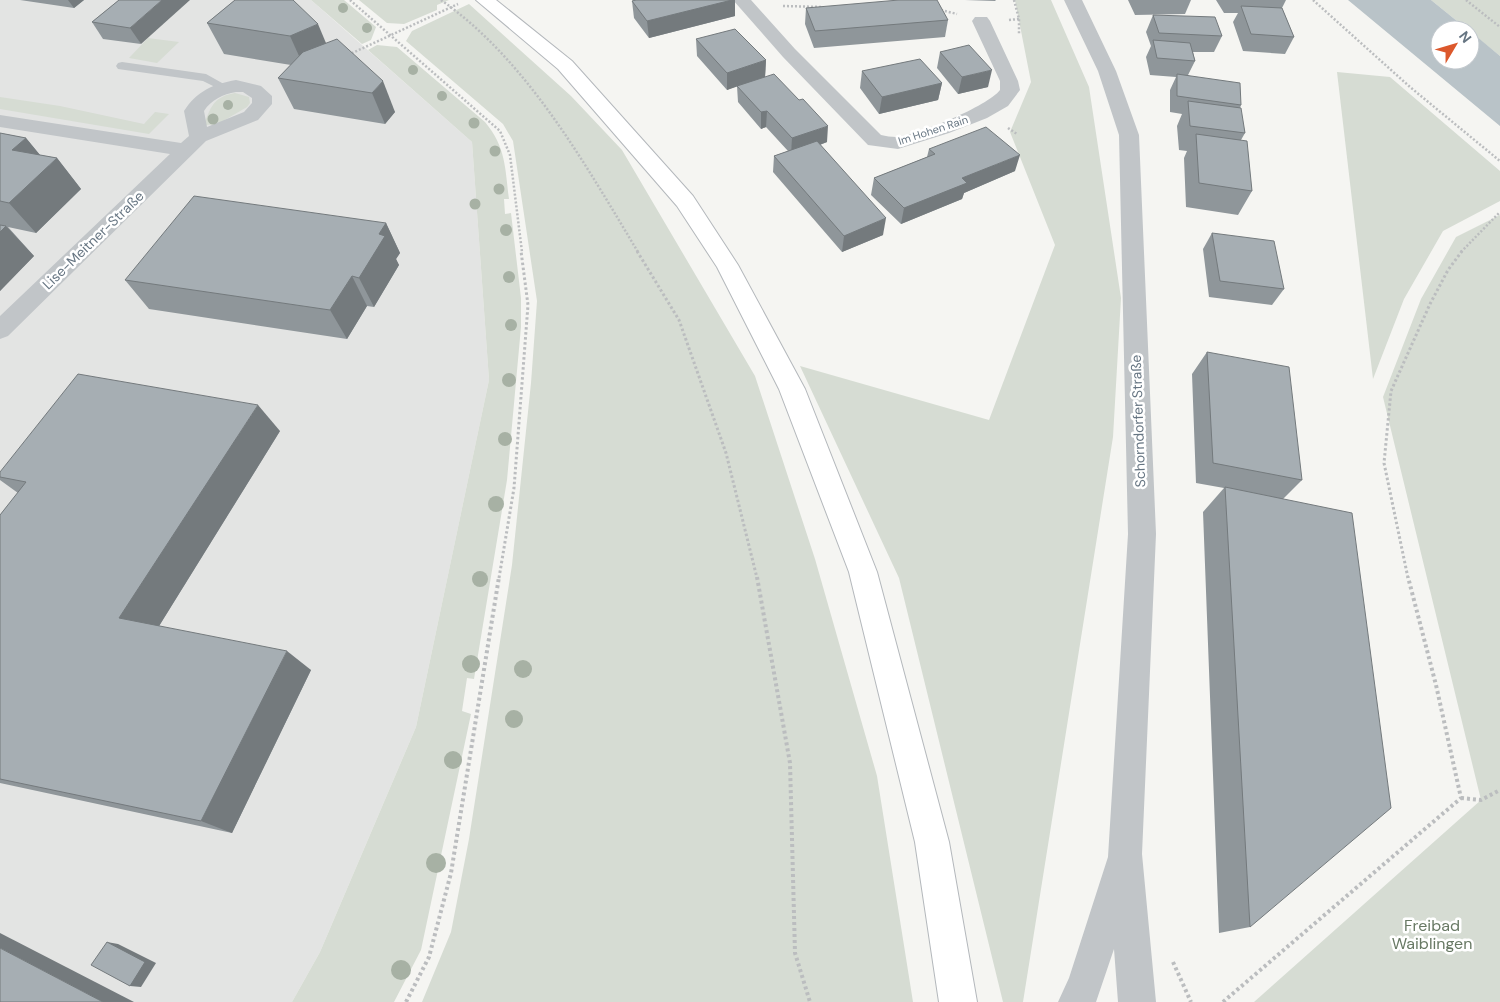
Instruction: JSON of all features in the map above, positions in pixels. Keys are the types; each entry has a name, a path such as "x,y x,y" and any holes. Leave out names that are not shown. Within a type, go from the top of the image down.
{"main road":[{"path":"472,2 565,65 685,201 727,265 792,389 863,572 932,842 958,1002"}],"street":[{"name":"Schorndorfer Straße","path":"1073,0 1107,72 1129,136 1142,534 1125,854 1137,1002"},
{"name":"Im Hohen Rain","path":"744,2 788,53 875,141 898,143 980,114 1001,102 1010,90 1009,81 981,21"},
{"name":"Lise-Meitner-Straße","path":"0,330 192,144 252,116 262,104 262,96 254,89 236,86 214,92 197,104 194,110 192,144"},
{"path":"0,121 192,144"},
{"name":"Schorndorfer Straße","path":"1077,1002 1086,982 1125,854"}],"lane":[{"path":"122,66 206,78 225,88"}],"path":[{"path":"350,0 500,131 510,155 528,305 514,488 463,808 451,874 429,958 406,1002"},
{"path":"441,0 451,6 502,56 537,96 576,149 679,320 726,453 763,601 790,763 795,953 810,1002"},
{"path":"1313,0 1410,87 1500,161"},
{"path":"1466,0 1500,27"},
{"path":"348,55 451,6 472,2"},
{"path":"744,2 826,7"},
{"path":"941,10 981,21"},
{"path":"1461,798 1436,685 1405,566 1384,463 1391,391 1430,304 1448,270 1467,244 1500,212"},
{"path":"1223,1002 1461,798 1482,800 1500,790"}],"shaded area":[{"path":"0,0 311,0 472,142 489,380 416,727 320,952 292,1002 0,1002"},
{"path":"1348,0 1431,0 1456,20 1430,20 1430,68"},
{"path":"1480,39 1500,56 1500,126 1432,70 1480,70"}],"green space":[{"path":"311,0 344,0 376,27 371,40 362,44"},
{"path":"359,0 449,0 437,5 437,10 404,24 387,23"},
{"path":"1015,0 1051,0 1089,87 1121,298 1113,437 1023,1002 1003,1002 899,578 800,366 989,420 1055,245 1010,132 1031,82"},
{"path":"1431,0 1500,0 1500,56 1480,40 1480,20 1456,20"},
{"path":"469,4 571,96 622,150 755,376 815,559 877,776 913,1002 422,1002 451,932 469,839 512,565 531,383 537,301 513,141 503,124 406,41 412,31"},
{"path":"148,38 179,42 157,63 129,58"},
{"path":"377,45 397,47 485,122 497,140 501,149 507,177 509,199 504,199 505,214 511,213 521,298 521,327 507,480 474,679 467,678 462,711 471,714 421,950 394,1002 292,1002 320,952 416,727 489,380 472,142 368,50"},
{"path":"1337,72 1390,77 1500,171 1500,201 1443,231 1404,299 1373,379"},
{"path":"235,93 249,97 250,103 247,107 218,124 206,125 207,116 215,102 223,96"},
{"path":"0,97 60,106 144,124 155,112 169,114 149,134 0,109"},
{"name":"Freibad Waiblingen","path":"1500,215 1500,1002 1254,1002 1481,800 1383,397 1421,299 1456,237"}],"building":[{"path":"119,0 162,0 130,28 92,22"},
{"path":"235,0 293,0 318,24 290,36 207,23"},
{"path":"732,0 647,21 632,1"},
{"path":"899,0 937,0 948,20 815,31 806,8"},
{"path":"1241,6 1282,8 1294,37 1251,34"},
{"path":"1153,15 1215,17 1222,36 1159,33"},
{"path":"735,29 766,60 727,73 696,39"},
{"path":"337,39 383,81 372,93 278,78 303,52"},
{"path":"1153,40 1190,43 1195,61 1157,58"},
{"path":"969,45 992,70 962,77 940,52"},
{"path":"920,59 942,83 882,97 862,71"},
{"path":"774,74 799,100 803,99 828,126 792,138 767,111 761,112 737,86"},
{"path":"1177,74 1240,83 1241,105 1177,96"},
{"path":"1188,101 1241,108 1245,133 1190,126"},
{"path":"986,127 1020,155 962,178 967,183 904,208 874,178 935,154 929,149"},
{"path":"0,133 26,138 12,150 57,158 9,203 0,201"},
{"path":"1196,134 1247,141 1252,191 1199,183"},
{"path":"817,141 886,218 844,236 774,156"},
{"path":"194,196 386,223 379,234 385,236 359,278 352,276 330,310 125,280"},
{"path":"0,225 6,226 0,232"},
{"path":"1212,233 1274,241 1284,289 1220,281"},
{"path":"1207,352 1289,367 1302,480 1213,463"},
{"path":"78,374 258,405 119,618 287,651 201,821 0,779 0,515 26,482 0,477 0,472"},
{"path":"1225,487 1352,513 1391,808 1250,927"},
{"path":"107,942 145,962 130,986 91,965"},
{"path":"0,948 103,1002 0,1002"}]}
